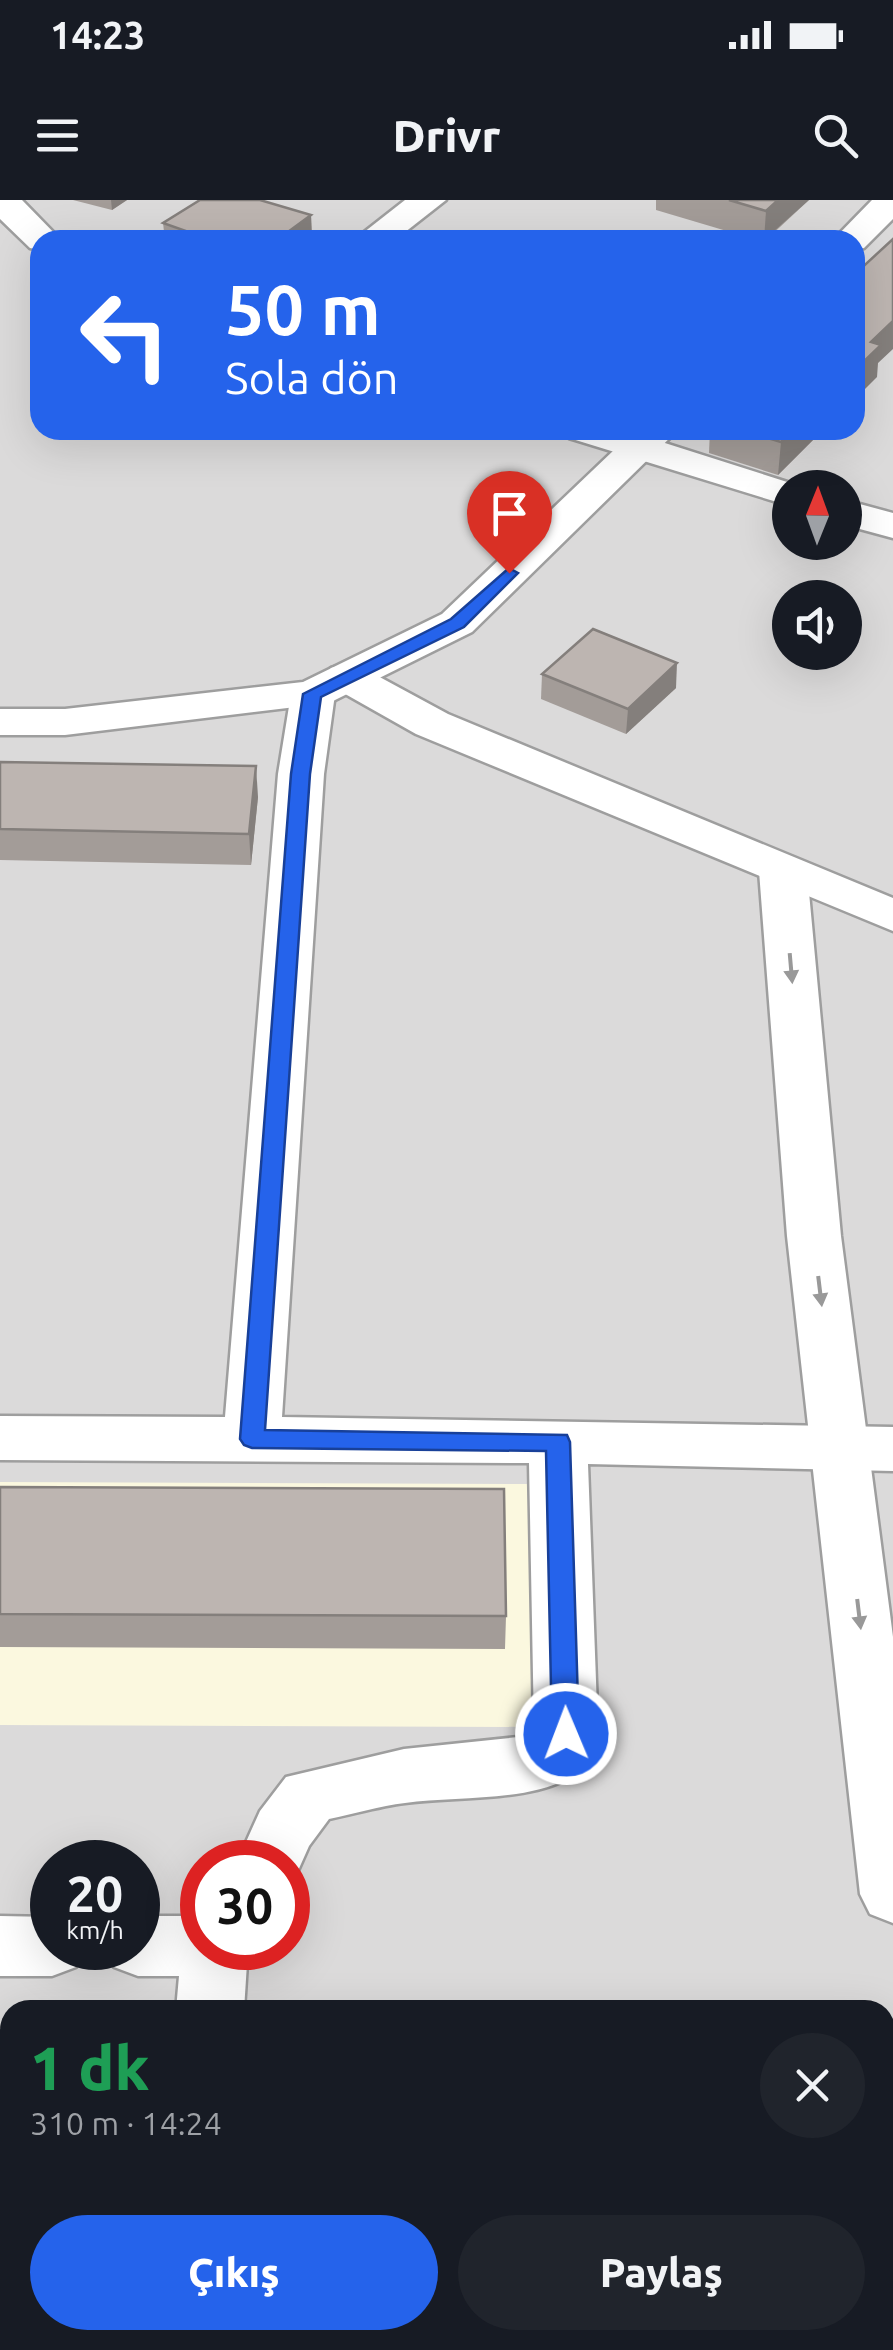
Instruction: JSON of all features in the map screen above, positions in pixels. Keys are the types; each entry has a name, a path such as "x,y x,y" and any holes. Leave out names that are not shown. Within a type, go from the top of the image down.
{"street":[{"path":"4,200 31,230"},
{"path":"386,230 428,200"},
{"path":"823,230 853,200"},
{"path":"861,230 892,200"},
{"path":"0,702 89,702 230,680 316,656 416,605 453,581 617,440"},
{"path":"0,722 65,722 330,686 457,623 619,440"},
{"path":"637,440 772,488"},
{"path":"862,517 893,526"},
{"path":"330,686 432,724 782,871 884,900"},
{"path":"252,1439 301,774 330,686"},
{"path":"782,871 814,1236 866,1449 893,1894"},
{"path":"0,1438 558,1442 866,1449"},
{"path":"279,1840 309,1796 404,1776 500,1768 547,1759 566,1734 558,1442"},
{"path":"0,1946 30,1946"},
{"path":"211,2000 213,1970"}],"shaded area":[{"path":"0,200 893,200 893,2000 0,2000"},
{"path":"0,1482 537,1484 542,1727 0,1725"}],"building":[{"path":"200,200 260,200 311,215 291,230 183,230 163,223"},
{"path":"729,200 778,200 766,211"},
{"path":"893,239 893,321 871,342 881,345 865,360 865,265"},
{"path":"593,629 677,663 628,709 542,674"},
{"path":"0,762 256,766 249,834 0,829"},
{"path":"0,1487 504,1489 506,1616 0,1614"}],"route":[{"path":"509,573 457,623 312,694 301,774 252,1439 558,1442 566,1734"}]}
